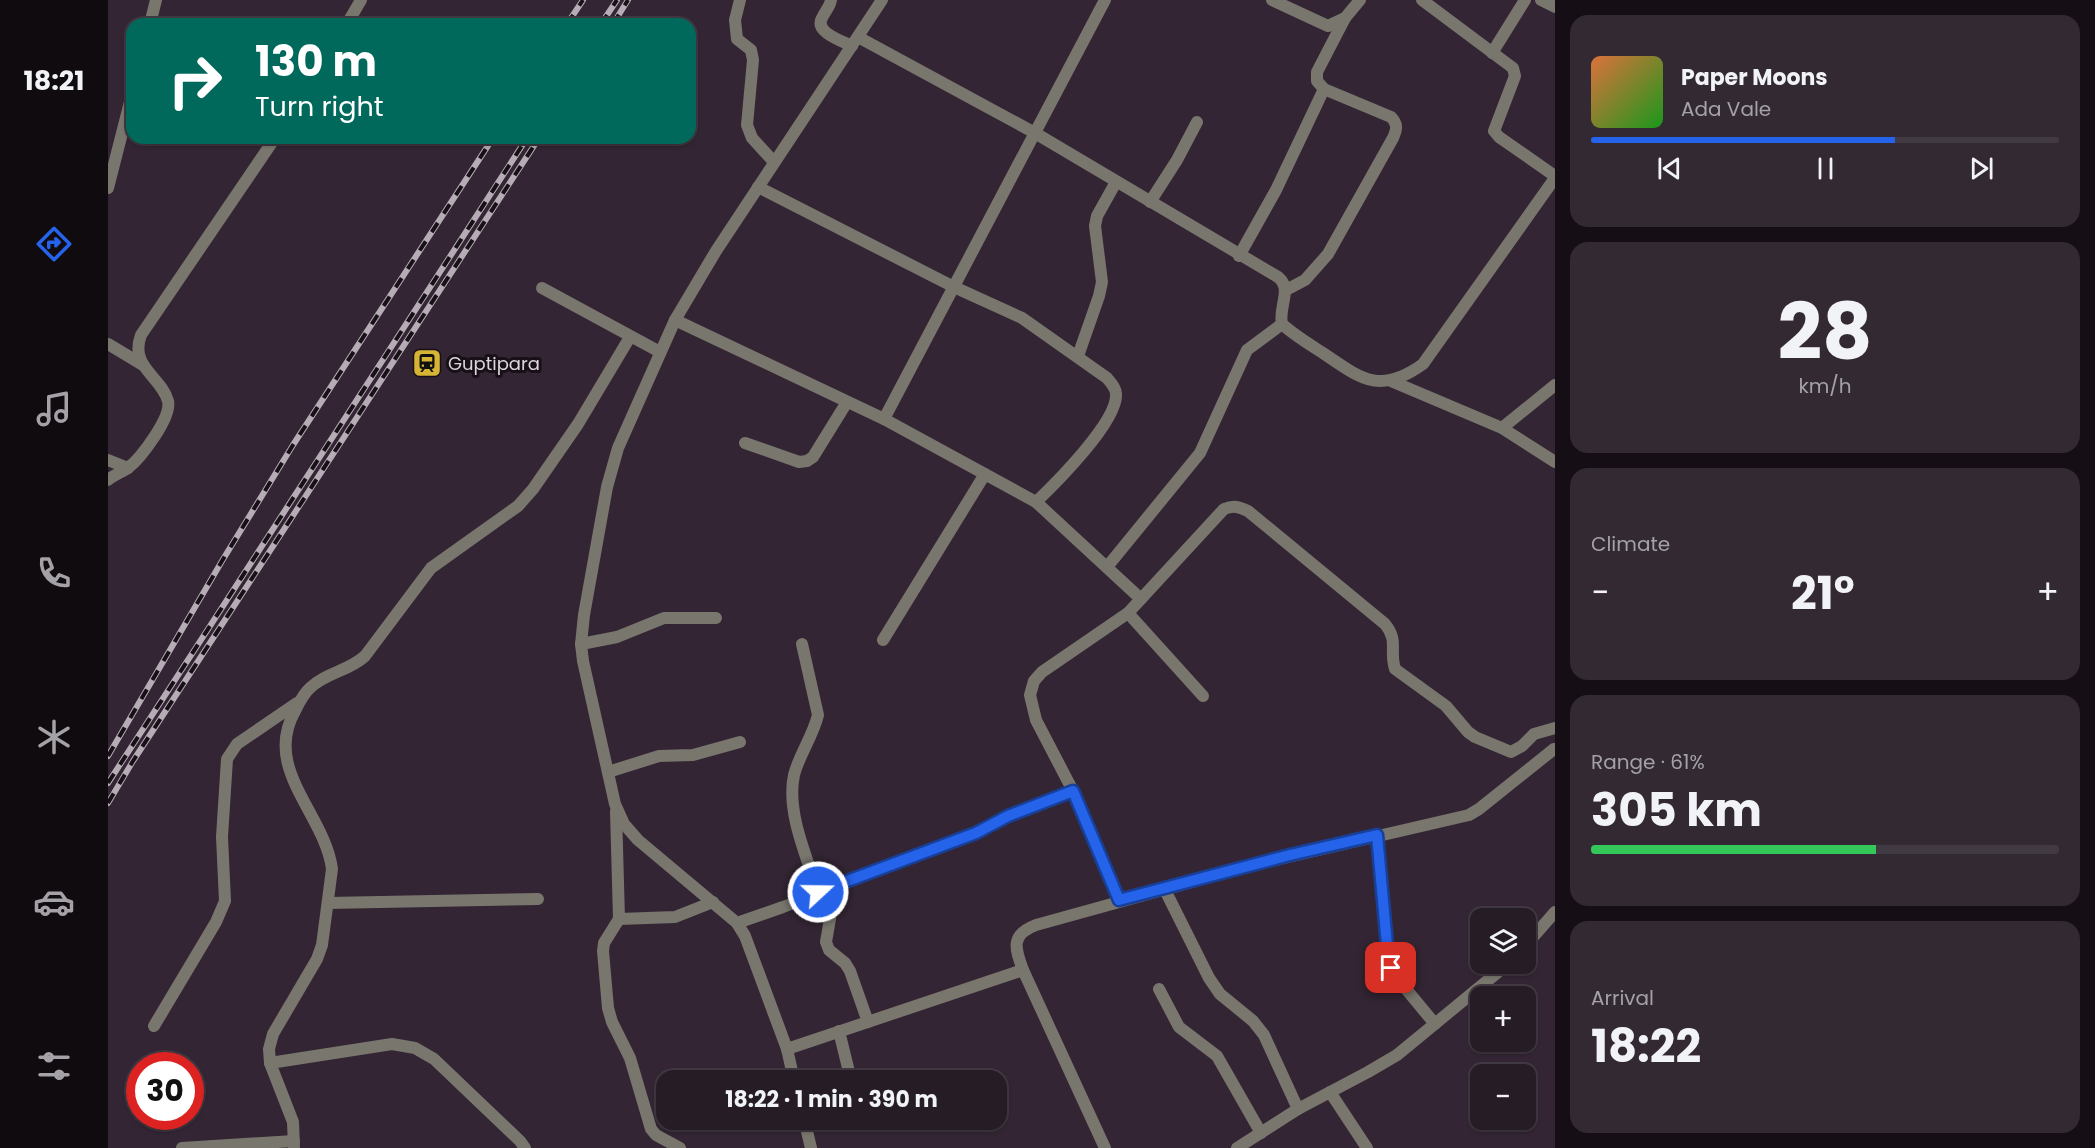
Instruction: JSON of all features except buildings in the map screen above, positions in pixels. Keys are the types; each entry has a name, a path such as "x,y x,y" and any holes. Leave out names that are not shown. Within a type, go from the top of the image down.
{"street":[{"path":"152,18 156,0"},
{"path":"350,18 361,0"},
{"path":"740,0 735,20 737,39 751,50 753,60 747,125 752,138 774,162"},
{"path":"831,0 820,21 825,32 855,42 1035,134 1282,280 1286,291 1280,309 1282,324 1353,374 1363,378 1391,381 1502,428 1555,462"},
{"path":"680,1148 656,1135 651,1129 630,1058 612,1022 608,1008 604,943 619,920 615,804 583,661 581,644 584,615 612,466 675,320 716,251 882,0"},
{"path":"884,419 1105,0"},
{"path":"1272,0 1323,25 1332,25 1345,18"},
{"path":"1286,291 1305,280 1328,254 1394,138 1397,128 1396,122 1391,117 1324,89 1317,81 1317,72 1345,18 1360,0"},
{"path":"1391,381 1423,364 1555,177 1496,134 1494,127 1515,73 1511,66 1422,0"},
{"path":"1492,53 1525,0"},
{"path":"1541,0 1555,7"},
{"path":"1239,256 1275,190 1324,89"},
{"path":"108,188 126,118"},
{"path":"1149,202 1177,160 1197,122"},
{"path":"108,480 128,468 146,449 167,415 168,401 144,366 138,348 141,335 271,144"},
{"path":"1078,356 1102,282 1095,226 1097,216 1116,182"},
{"path":"758,187 954,287 1022,318 1107,378 1116,394 1111,411 1080,458 1036,502"},
{"path":"542,288 660,352"},
{"path":"675,320 884,419 1036,502 1141,599"},
{"path":"1107,567 1200,453 1247,350 1282,324"},
{"path":"182,1148 294,1145 293,1122 270,1063 269,1048 273,1034 317,958 322,945 332,876 330,856 293,780 287,761 285,741 290,719 310,688 351,667 365,656 431,568 518,506 578,424 630,337"},
{"path":"108,344 144,366"},
{"path":"1502,428 1555,385"},
{"path":"745,443 799,462 807,461 813,457 847,402"},
{"path":"108,460 128,468"},
{"path":"883,640 985,474"},
{"path":"1105,1148 1023,970 1016,944 1019,935 1026,929 1164,888 1290,855 1469,815 1555,751 1555,728 1534,734 1517,750 1511,752 1475,737 1446,706 1395,669 1394,641 1385,624 1248,512 1231,506 1217,514 1128,614 1042,672 1034,681 1030,695 1036,720 1073,791 1119,900"},
{"path":"1128,614 1203,696"},
{"path":"581,644 617,637 664,618 716,618"},
{"path":"802,645 818,715 816,726 795,773 792,799 794,814 831,913 826,942 829,950 845,963 850,971 868,1022"},
{"path":"154,1026 216,922 225,901 222,837 227,759 237,744 301,700"},
{"path":"608,772 659,756 693,755 740,742"},
{"path":"737,923 976,833 1008,816 1073,791"},
{"path":"615,804 624,824 638,840 737,923 745,936 787,1049 792,1070"},
{"path":"1377,835 1391,968 1435,1024"},
{"path":"1164,888 1209,978 1220,994 1259,1028 1298,1109"},
{"path":"328,903 538,899"},
{"path":"619,920 675,917 713,902"},
{"path":"1536,934 1555,912"},
{"path":"787,1049 1023,970"},
{"path":"1237,1148 1298,1109 1389,1060 1496,974"},
{"path":"1159,989 1179,1027 1217,1056 1261,1133"},
{"path":"839,1031 849,1070"},
{"path":"270,1063 392,1044 415,1048 434,1059 525,1148"},
{"path":"1330,1092 1367,1148"},
{"path":"807,1130 811,1148"}],"railway":[{"path":"571,18 583,0"},
{"path":"605,18 617,0"},
{"path":"617,18 628,0"},
{"path":"108,756 293,445 489,144"},
{"path":"108,783 523,144"},
{"path":"108,803 133,761 535,144"}],"place":[{"name":"Guptipara","path":"427,363"}],"route":[{"path":"818,892 976,833 1008,816 1073,791 1119,900 1290,855 1377,835 1391,968"}]}
